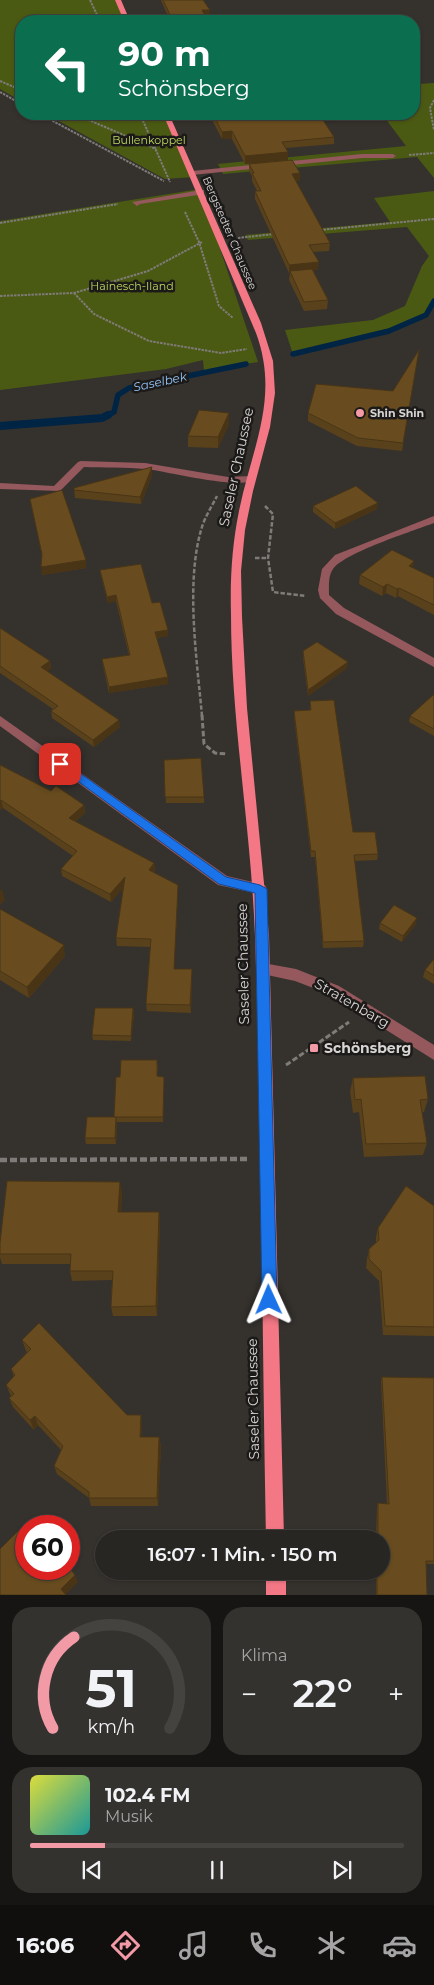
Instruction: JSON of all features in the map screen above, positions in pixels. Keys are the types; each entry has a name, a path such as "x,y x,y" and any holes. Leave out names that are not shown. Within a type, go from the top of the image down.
{"main road":[{"path":"118,0 124,15"},
{"name":"Bergstedter Chaussee","path":"169,120 201,192 265,346 270,363"},
{"name":"Saseler Chaussee","path":"270,363 266,424 250,484 236,569 239,682 260,889 275,1530"},
{"path":"276,1580 276,1595"}],"street":[{"path":"192,173 362,156 393,156"},
{"path":"137,203 151,197 201,192"},
{"path":"0,486 58,489 81,464 145,466 250,484"},
{"path":"434,520 339,557 329,564 324,574 324,596 340,611 434,663"},
{"path":"0,720 223,881 260,889"},
{"name":"Stratenbarg","path":"263,969 313,980 334,990 434,1053"}],"path":[{"path":"90,0 97,15"},
{"path":"0,81 15,87"},
{"path":"0,92 15,101"},
{"path":"434,100 430,108 434,130"},
{"path":"51,120 171,185 143,120"},
{"path":"89,120 156,149"},
{"path":"393,156 434,153"},
{"path":"0,224 137,203"},
{"path":"315,230 434,220"},
{"path":"0,296 74,293 148,271 198,242 278,234"},
{"path":"74,293 94,314 149,341 221,353 265,346"},
{"path":"228,480 222,486 202,527 194,568 196,644 204,744 216,753 246,756"},
{"path":"250,484 273,514 268,558 272,592 299,597 324,596"},
{"path":"264,1079 366,1011"},
{"path":"0,1160 266,1158"}],"green space":[{"path":"0,0 117,0 123,15 15,15 15,98 0,89"},
{"path":"434,83 434,178 417,157 223,174 218,164 406,146 386,120 420,120 420,84"},
{"name":"Bullenkoppel","path":"57,120 169,120 194,177 165,179"},
{"name":"Hainesch-Iland","path":"200,189 258,362 204,371 203,360 166,369 0,390 0,221"},
{"path":"434,191 434,301 426,315 389,331 293,354 285,330 373,320 405,306 422,266 429,256 407,227 248,240 245,235 390,222 374,198"}],"building":[{"path":"163,0 203,0 210,10 202,10 205,15 170,15"},
{"path":"216,120 323,120 334,137 282,142 288,152 245,156 232,131 222,132"},
{"path":"292,160 300,173 292,174 330,243 309,245 319,262 289,265 255,191 261,191 249,164"},
{"path":"312,269 328,300 304,302 290,271"},
{"name":"Shin Shin","path":"419,350 403,443 358,438 308,413 316,384 393,391"},
{"path":"199,410 229,413 218,437 188,436"},
{"path":"152,467 140,497 74,490 74,488"},
{"path":"356,486 378,503 335,523 313,506"},
{"path":"62,490 86,560 41,567 42,554 30,499"},
{"path":"392,550 414,561 409,566 434,578 434,605 399,588 397,589 387,584 383,587 360,575"},
{"path":"141,564 152,603 160,602 168,630 155,632 168,677 109,687 102,659 130,655 116,595 107,597 100,570"},
{"path":"0,628 50,661 41,667 119,720 93,740 51,711 58,706 0,666"},
{"path":"317,642 348,662 308,690 303,651"},
{"path":"434,696 434,729 410,716"},
{"path":"334,700 353,832 375,832 378,854 354,855 364,941 323,942 315,851 311,851 294,711 311,710 310,701"},
{"path":"201,758 204,797 165,797 164,760"},
{"path":"0,765 51,791 56,786 84,805 69,818 154,863 149,870 178,885 174,969 192,969 190,1005 146,1004 151,939 116,938 125,877 110,894 61,869 77,851 0,801"},
{"path":"394,905 417,918 403,936 380,923"},
{"path":"0,909 64,945 27,987 0,971"},
{"path":"434,959 434,976 425,970"},
{"path":"95,1008 133,1008 131,1036 92,1035"},
{"path":"121,1060 157,1060 157,1076 164,1077 163,1117 114,1117 116,1077 120,1077"},
{"path":"425,1076 428,1099 420,1100 427,1143 366,1144 361,1099 355,1100 353,1078"},
{"path":"87,1117 116,1117 115,1138 85,1138"},
{"path":"7,1181 120,1182 118,1212 159,1212 156,1306 111,1307 113,1271 70,1271 71,1254 0,1254"},
{"path":"406,1186 434,1206 434,1327 385,1326 381,1271 369,1259 369,1249 379,1240 378,1228"},
{"path":"39,1323 127,1415 141,1415 140,1437 159,1437 157,1498 89,1498 89,1492 54,1466 63,1446 35,1416 30,1420 9,1398 14,1394 6,1385 15,1375 11,1369 31,1349 22,1340"},
{"path":"382,1377 434,1378 434,1561 426,1561 427,1595 377,1595 377,1580 390,1580 390,1530 378,1530 378,1503 389,1504"},
{"path":"15,1534 15,1580 70,1580 61,1589 66,1595 0,1595 0,1549"}],"waterway":[{"name":"Saselbek","path":"293,354 389,331 426,315 434,301"},
{"name":"Saselbek","path":"0,426 102,418 114,412 118,395 129,388 246,364"}],"place":[{"name":"Shin Shin","path":"360,413"},
{"name":"Schönsberg","path":"314,1048"}],"route":[{"path":"60,764 223,881 260,889 263,952 263,1048 269,1300"}]}
